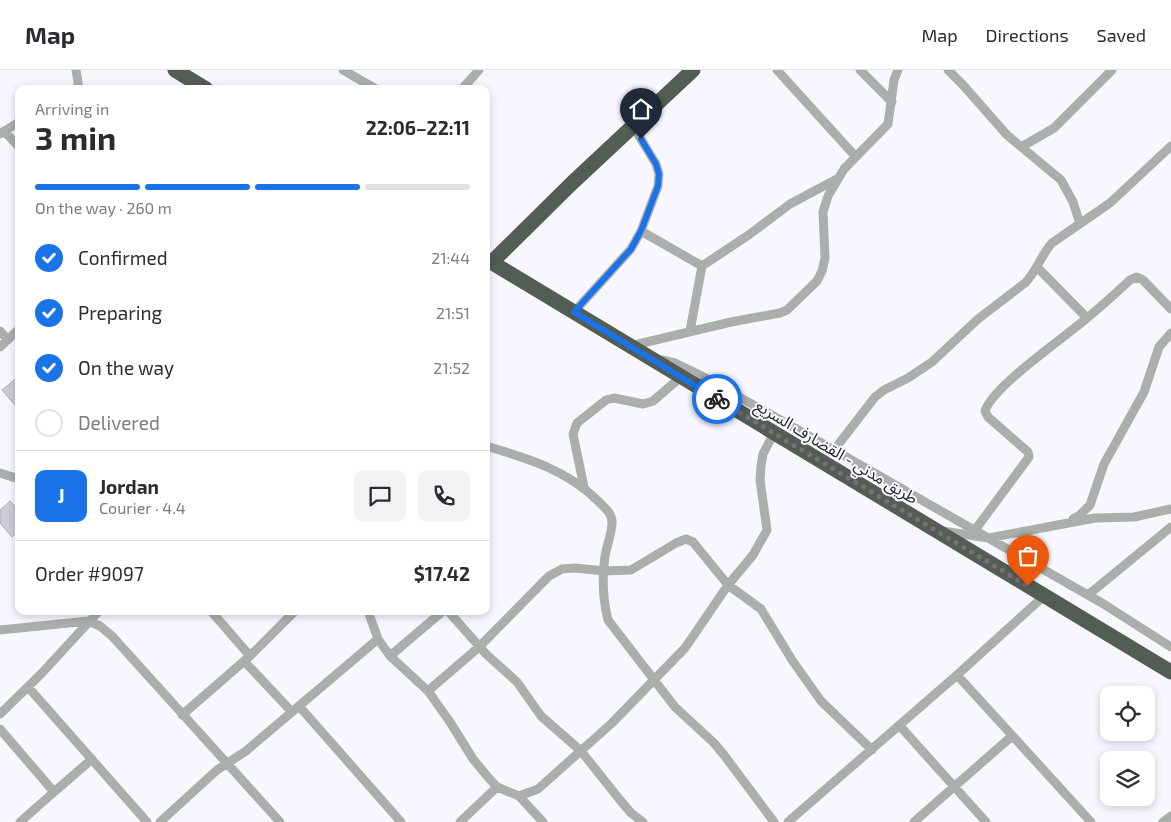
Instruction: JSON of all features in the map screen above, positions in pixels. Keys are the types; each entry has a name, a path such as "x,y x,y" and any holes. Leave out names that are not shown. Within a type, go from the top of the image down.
{"highway":[{"path":"175,70 199,85"},
{"path":"490,260 693,70"},
{"name":"طريق مدني - القضارف السريع","path":"490,263 1171,672"}],"street":[{"path":"76,70 78,85"},
{"path":"343,70 369,85"},
{"path":"466,85 479,70"},
{"path":"777,70 855,156"},
{"path":"860,70 892,102"},
{"path":"630,346 690,331 780,313 787,310 816,281 822,271 825,258 823,212 828,196 837,179 855,156 882,132 888,124 894,80 898,70"},
{"path":"948,70 963,84 1007,134 1061,180 1073,202 1080,224"},
{"path":"1021,147 1054,128 1112,70"},
{"path":"15,124 2,132 15,143"},
{"path":"574,312 631,249 641,231 658,186 659,174 656,164 633,126"},
{"path":"834,450 875,397 932,362 978,320 1025,283 1052,243 1110,203 1171,146"},
{"path":"690,331 702,266 790,204 813,190 837,179"},
{"path":"641,231 702,266"},
{"path":"1037,267 1087,318"},
{"path":"975,530 1029,457 1028,452 988,417 985,411 987,405 1004,385 1087,318 1130,280 1138,277 1171,309"},
{"path":"0,331 8,340"},
{"path":"0,347 15,333"},
{"path":"1069,522 1090,505 1104,464 1144,392 1160,347 1171,333"},
{"path":"644,355 675,364 700,375 1088,595 1171,647"},
{"path":"584,487 573,434 577,423 606,400 614,398 643,404 653,401 681,377"},
{"path":"519,796 538,789 581,751 612,723 685,648 728,585 753,554 767,530 760,480 761,466 763,454 774,433"},
{"path":"490,447 544,466 584,487 611,516 612,524 605,558 604,605 608,620 682,716 714,743 724,755 774,822"},
{"path":"0,473 15,478"},
{"path":"934,529 989,538 1069,522 1095,518 1134,517 1171,509"},
{"path":"1088,595 1171,527"},
{"path":"428,691 480,647 549,576 562,569 575,568 605,571 631,570 686,539 693,542 728,585 760,609 792,660 822,701 872,750"},
{"path":"788,822 957,675 1044,596"},
{"path":"0,714 28,687 95,615"},
{"path":"216,615 247,658 400,822"},
{"path":"182,715 247,658 291,615"},
{"path":"369,615 378,639 390,656 428,691 473,759 497,787 519,796 543,822"},
{"path":"390,656 438,615"},
{"path":"452,615 480,647 517,682 541,716 581,751 620,800 643,822"},
{"path":"0,630 88,622 100,626 112,636 280,822"},
{"path":"160,822 211,776 246,751 378,639"},
{"path":"957,675 1091,822"},
{"path":"28,687 147,822"},
{"path":"899,725 986,822"},
{"path":"0,729 54,792"},
{"path":"914,822 1012,736"},
{"path":"21,822 92,759"},
{"path":"460,822 497,787"},
{"path":"1163,822 1171,816"}],"building":[{"path":"15,379 15,405 2,390"},
{"path":"10,501 15,507 15,534 12,537 0,523 0,510"}],"way so far":[{"path":"717,399 1028,586"}],"route":[{"path":"641,139 656,164 659,174 658,186 641,231 631,249 574,312 717,399"}]}
